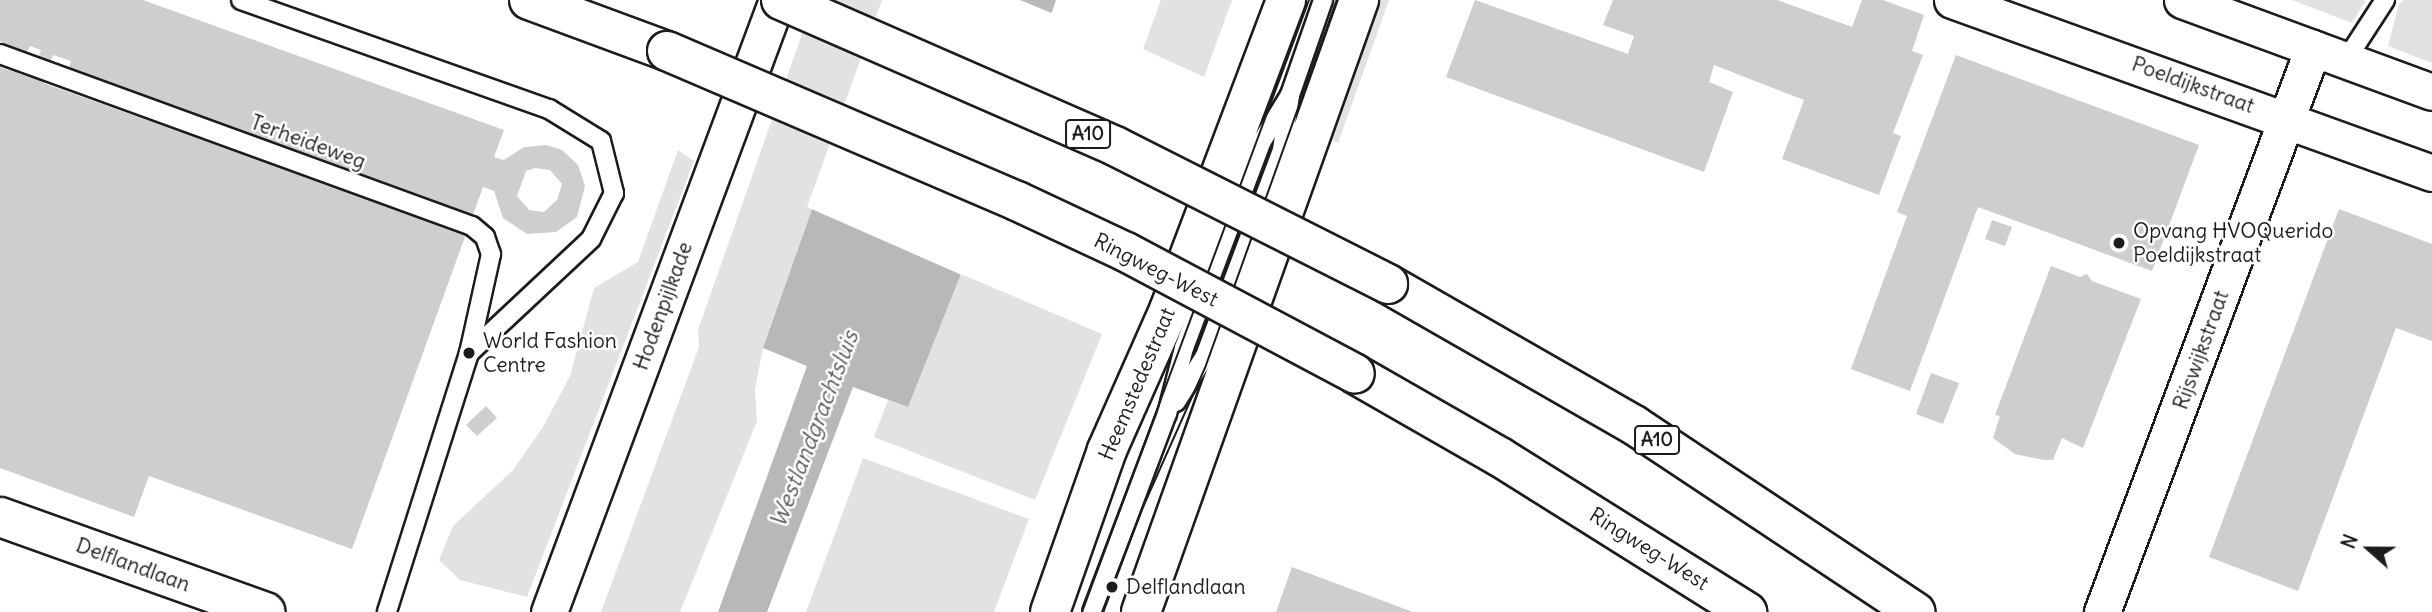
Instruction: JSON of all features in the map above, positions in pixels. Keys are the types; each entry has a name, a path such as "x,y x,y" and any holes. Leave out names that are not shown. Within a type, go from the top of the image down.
{"main road":[{"name":"Ringweg-West","path":"529,0 667,51 1017,201 1125,252 1355,374 1500,457 1747,612"},
{"name":"A10","path":"779,0 1102,140 1388,284 1634,425 1915,612"},
{"name":"Heemstedestraat","path":"1050,612 1107,450 1170,310 1286,0"},
{"path":"1141,612 1359,0"},
{"name":"Delflandlaan","path":"1,517 266,612"}],"street":[{"name":"Hodenpijlkade","path":"549,612 779,0"},
{"name":"Poeldijkstraat","path":"1952,0 2016,11 2432,173"},
{"path":"2182,0 2432,92"},
{"name":"Rijswijkstraat","path":"2102,612 2313,48"}],"lane":[{"path":"241,0 549,109 601,141 614,193 591,239 469,353"},
{"name":"Heemstedestraat","path":"1092,612 1167,414 1205,356 1282,150 1290,95 1323,0"},
{"path":"2346,60 2385,0"},
{"name":"Terheideweg","path":"0,54 472,226 485,237 491,254 469,353 387,612"}],"shaded area":[{"path":"814,0 886,0 763,348 755,390 757,421 680,612 601,612 699,347 698,330"},
{"path":"1161,0 1232,0 1204,77 1143,49"},
{"path":"1377,0 1389,0 1338,143 1329,138"},
{"path":"2292,0 2366,0 2352,23"},
{"path":"2404,0 2432,0 2432,63 2388,46 2399,4"},
{"path":"678,150 694,161 527,597 460,580 439,560 453,526 513,470 543,427 570,376 594,288 638,262"},
{"path":"961,274 1102,334 1035,500 874,437 888,400 908,407"},
{"path":"863,458 1029,519 994,612 806,612"}],"water":[{"name":"Westlandgrachtsluis","path":"886,0 1056,0 961,274 908,407 853,387 767,612 718,612 807,366 763,348"}],"pier":[{"path":"882,0 1020,0 1054,14 964,276 807,207"}],"building":[{"path":"0,0 143,0 504,130 494,157 504,160 524,147 546,145 562,150 578,165 585,186 577,217 556,232 527,234 503,218 494,191 483,187 473,215 69,68 71,61 53,55 43,83 466,234 352,549 149,476 134,517 0,468 0,67 31,78 41,50 30,46 27,52 0,42","holes":["535,168 550,170 562,184 557,200 544,212 529,210 517,196 526,171"]},
{"path":"1475,0 1628,54 1634,36 1603,25 1613,0 1777,0 1852,27 1862,0 1883,0 1924,15 1912,51 1923,55 1893,133 1901,136 1879,195 1782,159 1804,100 1714,65 1709,82 1733,92 1704,172 1446,77"},
{"name":"Opvang HVOQuerido Poeldijkstraat","path":"1956,55 2199,145 2152,271 1978,207 1910,391 1851,369 1907,216 1897,212"},
{"path":"2339,209 2432,244 2432,341 2396,328 2298,591 2209,557"},
{"path":"1992,220 2012,227 2005,246 1985,239"},
{"path":"2051,266 2080,277 2087,274 2092,281 2141,299 2083,448 2062,438 2053,460 2044,460 2015,454 1993,438 2000,416 1995,415"},
{"path":"1931,373 1959,383 1943,424 1916,414"},
{"path":"486,406 497,418 477,436 466,425"},
{"path":"1292,567 1413,612 1276,612"}],"tram line":[{"path":"1082,612 1309,0"},
{"path":"1102,612 1143,507 1205,368 1337,0"}],"place":[{"name":"Opvang HVOQuerido Poeldijkstraat","path":"2119,243"},
{"name":"World Fashion Centre","path":"469,353"},
{"name":"Delflandlaan","path":"1112,587"}]}
